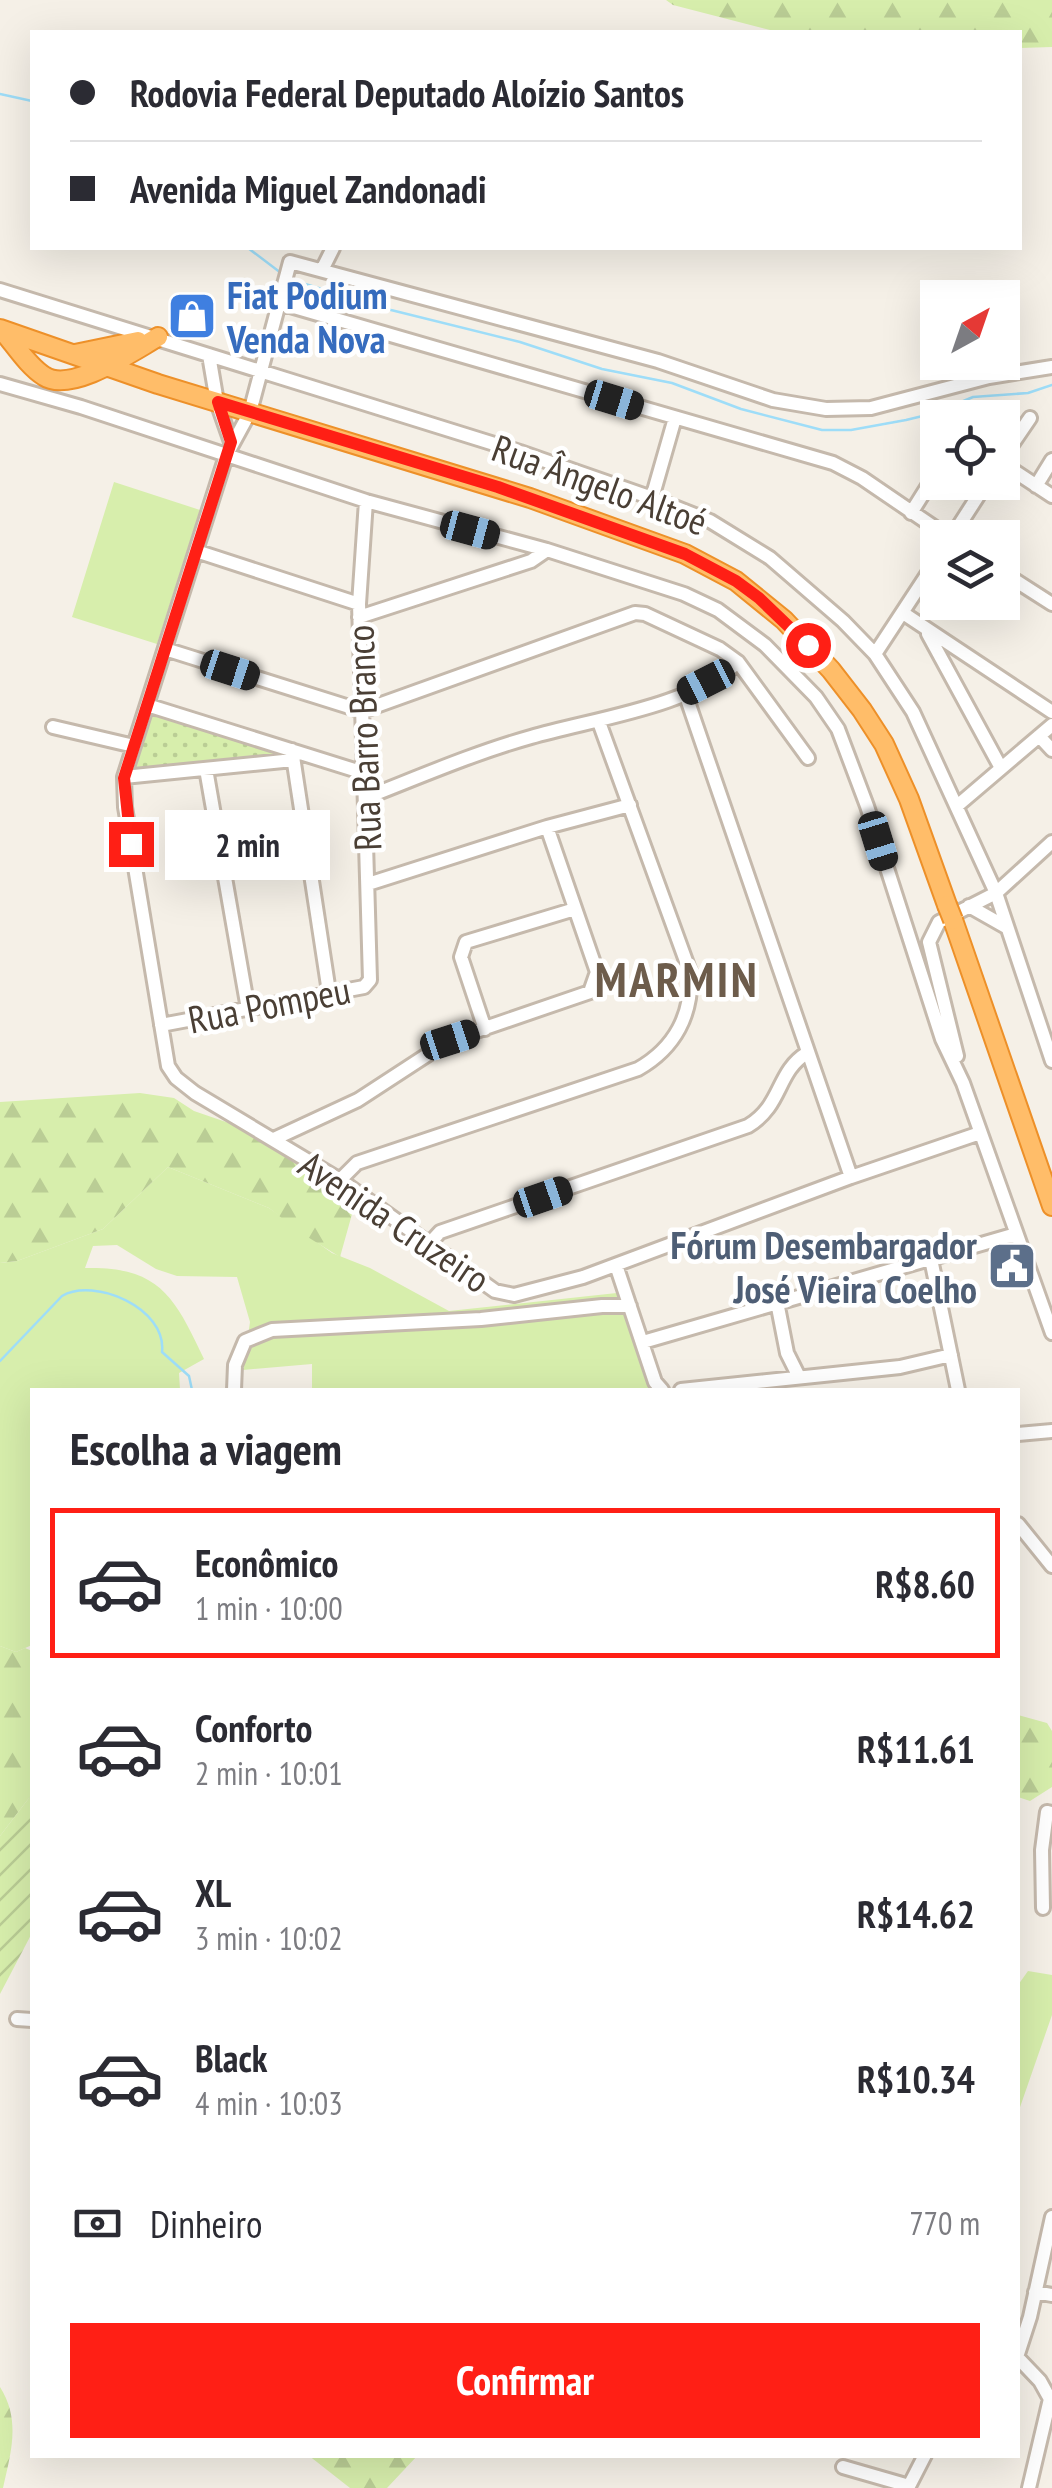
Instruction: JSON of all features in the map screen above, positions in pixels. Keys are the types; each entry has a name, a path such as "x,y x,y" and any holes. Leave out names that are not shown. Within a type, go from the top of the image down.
{"highway":[{"path":"1,329 42,375 53,381 70,380 106,366 158,337"},
{"path":"1,329 218,402 530,498 685,554 736,581 784,620 831,670 884,744 909,799 946,916 1052,1206"},
{"path":"75,354 158,337"}],"street":[{"path":"322,270 332,250"},
{"path":"161,1025 125,808 124,778 226,456 250,412 290,262 658,361 773,400 826,409 872,408 990,377 1052,368"},
{"name":"Rua Ângelo Altoé","path":"0,290 520,452 710,522 770,558 875,654 914,712 996,893 1052,1061"},
{"path":"280,299 833,462 922,520"},
{"path":"209,355 231,442"},
{"path":"0,384 366,501 546,550 684,594 718,610 765,646 816,697 838,729 942,1039 963,1083"},
{"path":"652,498 675,418"},
{"path":"1020,433 1030,418"},
{"path":"1036,486 1052,460"},
{"path":"1020,474 1052,496"},
{"path":"911,513 920,499"},
{"name":"Rua Barro Branco","path":"366,501 359,610 371,976"},
{"path":"196,551 359,610 531,561 546,550"},
{"path":"1020,584 1052,604"},
{"path":"875,654 920,586"},
{"path":"165,649 362,711 635,613 646,614 720,648 738,662 808,758"},
{"path":"902,613 1052,712"},
{"path":"925,628 1001,768"},
{"path":"949,674 966,657"},
{"path":"364,798 534,736 600,722 685,693 738,662"},
{"path":"685,693 851,1177"},
{"path":"147,705 293,755 364,773"},
{"path":"340,1180 357,1163 638,1069 672,1040 689,1002 690,972 600,722"},
{"path":"958,806 1052,725"},
{"path":"53,728 134,746"},
{"path":"1039,736 1052,750"},
{"path":"124,778 293,755"},
{"path":"293,755 329,992"},
{"path":"206,769 248,1009"},
{"path":"368,884 547,827 630,806"},
{"path":"274,1139 358,1100 450,1040 586,995 592,989 597,972 547,827"},
{"path":"1052,842 996,893 946,916 929,942 963,1083 1052,1333"},
{"path":"973,904 984,868"},
{"path":"973,904 1008,929"},
{"path":"486,1029 461,957 466,942 575,908"},
{"name":"Rua Pompeu","path":"161,1025 364,987 371,976"},
{"name":"Avenida Cruzeiro","path":"161,1025 168,1066 194,1093 340,1180 505,1295 525,1293 616,1265 851,1177 980,1134"},
{"path":"429,1244 440,1232 748,1126 768,1110 790,1068 807,1053"},
{"path":"643,1342 1016,1234"},
{"path":"931,1259 958,1388"},
{"path":"616,1265 654,1382 660,1388"},
{"path":"777,1302 792,1374"},
{"path":"234,1388 235,1365 245,1341 272,1330 481,1319 630,1306"},
{"path":"695,1388 792,1374 900,1367 952,1354"},
{"path":"1020,1434 1052,1432"},
{"path":"1020,1526 1052,1566"},
{"path":"1043,1908 1042,1838 1047,1812 1052,1812"},
{"path":"17,2019 30,2020"},
{"path":"1020,2348 1052,2217"},
{"path":"1035,2292 1052,2296"},
{"path":"1020,2358 1050,2398 1029,2488"},
{"path":"843,2467 909,2487 924,2458"}],"green space":[{"path":"666,0 1052,0 1052,47 1022,48 1022,30 770,30"},
{"path":"114,482 200,510 157,644 72,617"},
{"path":"147,706 292,751 125,777"},
{"path":"140,1093 174,1098 194,1111 258,1133 352,1191 354,1207 340,1257 269,1208 168,1167 103,1229 17,1261 0,1263 0,1102"},
{"path":"168,1167 269,1208 332,1253 370,1268 449,1311 626,1292 659,1388 312,1388 312,1364 243,1370 250,1322 237,1277 177,1276 156,1269 117,1245 93,1246 85,1268 131,1273 162,1290 184,1319 204,1359 179,1373 180,1388 30,1388 30,1646 16,1652 0,1646 0,1263 17,1261 103,1229"},
{"path":"0,1646 16,1652 30,1650 30,1797 0,1836"},
{"path":"1020,1716 1047,1723 1052,1731 1052,1787 1030,1801 1020,1798"},
{"path":"30,1797 30,1937 0,1994 0,1836"},
{"path":"1028,1971 1052,1975 1052,2015 1020,2107 1020,1982"},
{"path":"0,2387 12,2424 3,2488 0,2488"},
{"path":"312,2458 415,2458 387,2488 350,2488"}],"waterway":[{"path":"0,94 30,101"},
{"path":"251,250 281,273"},
{"path":"292,280 520,342 602,369 672,383 741,409 822,430 851,430 906,420 973,397 1028,393 1052,385"},
{"path":"0,1361 62,1296 92,1291 126,1300 141,1310 153,1322 162,1352 189,1376 192,1388"}],"place":[{"name":"Fiat Podium Venda Nova","path":"192,316"},
{"name":"Fórum Desembargador José Vieira Coelho","path":"1012,1266"}],"district":[{"name":"MARMIN","path":"677,979"}],"route":[{"path":"131,844 124,778 231,442 218,402 498,487 685,554 712,566 759,598 808,645"}]}
